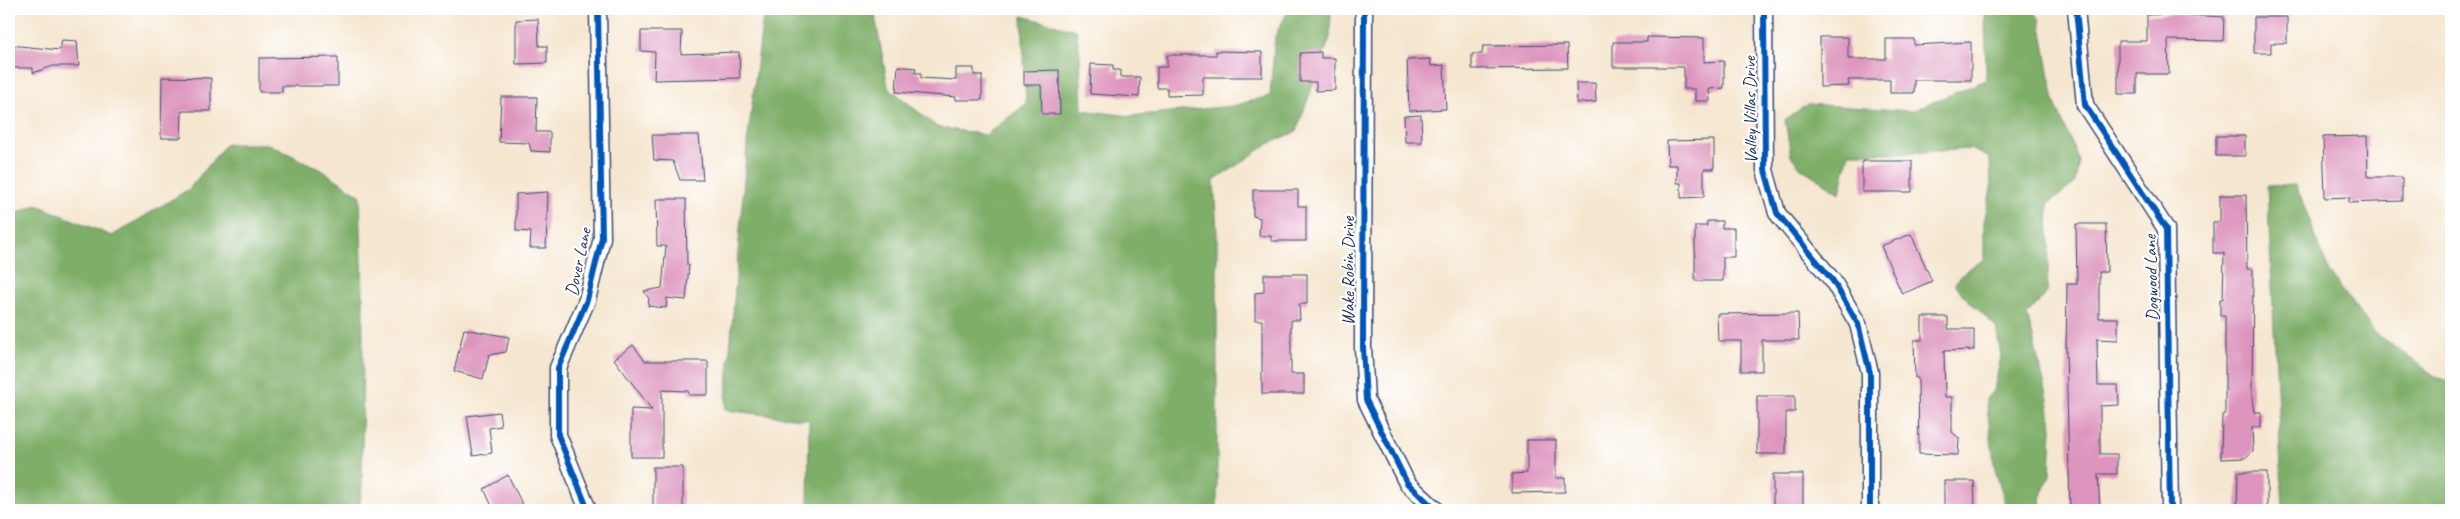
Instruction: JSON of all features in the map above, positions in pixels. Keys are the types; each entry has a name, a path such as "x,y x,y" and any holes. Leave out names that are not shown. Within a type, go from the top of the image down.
{"street":[{"name":"Dover Lane","path":"588,510 558,435 558,368 587,300 602,238 598,9"},
{"name":"Wake Robin Drive","path":"1364,9 1363,347 1366,400 1407,483 1436,510"},
{"name":"Valley Villas Drive","path":"1764,9 1765,170 1778,214 1833,281 1858,324 1870,374 1870,510"},
{"name":"Dogwood Lane","path":"2076,9 2085,105 2166,229 2170,510"}],"green space":[{"path":"764,9 874,10 888,87 937,127 986,135 1026,104 1022,16 1076,30 1080,55 1082,110 1130,116 1232,106 1270,96 1275,36 1289,9 1326,9 1331,13 1330,38 1296,132 1268,144 1214,181 1217,234 1217,510 808,510 809,420 725,410 747,144"},
{"path":"1985,9 2033,9 2040,20 2054,101 2079,161 2075,183 2048,204 2047,293 2027,314 2048,399 2052,427 2050,475 2040,498 2041,510 2005,510 2004,498 1995,470 1986,399 1994,390 2001,356 1996,327 1963,295 1955,283 1968,269 1984,260 1984,222 1991,189 1990,158 1970,149 1907,153 1849,153 1840,193 1801,168 1791,156 1785,120 1808,104 1911,111 1986,80"},
{"path":"226,144 268,144 320,169 360,195 363,294 362,486 359,510 9,510 9,215 37,205 112,236 189,189"},
{"path":"2296,185 2329,272 2376,334 2438,378 2451,381 2451,510 2283,510 2267,186"}],"building":[{"path":"2168,14 2224,17 2223,41 2168,40 2169,74 2137,74 2137,94 2118,94 2118,41 2147,41 2147,15"},
{"path":"2254,17 2287,17 2287,43 2271,43 2271,53 2254,53"},
{"path":"538,19 539,46 547,46 547,63 516,64 516,20"},
{"path":"641,31 682,31 681,54 739,52 740,78 654,80 655,52 641,51"},
{"path":"1647,37 1704,38 1704,62 1724,61 1724,88 1709,89 1710,101 1695,101 1695,89 1684,89 1684,67 1613,67 1613,42 1647,42"},
{"path":"1820,37 1848,37 1848,59 1886,59 1886,39 1914,39 1914,45 1971,42 1971,80 1914,80 1914,93 1890,93 1890,80 1848,80 1849,86 1820,87"},
{"path":"62,40 77,41 79,66 53,66 33,73 33,68 9,68 9,45 60,50"},
{"path":"1567,45 1568,68 1472,69 1472,54 1482,54 1483,46"},
{"path":"1216,51 1262,52 1262,77 1203,77 1203,95 1167,96 1167,88 1157,88 1157,67 1167,67 1167,55 1216,55"},
{"path":"1321,52 1321,58 1335,58 1335,90 1316,91 1316,82 1300,82 1300,53"},
{"path":"338,57 338,86 282,86 282,92 259,92 259,58"},
{"path":"1430,59 1431,66 1444,65 1446,109 1409,111 1407,60"},
{"path":"1091,64 1113,65 1113,70 1120,70 1120,77 1140,77 1139,97 1090,94"},
{"path":"898,66 916,68 915,73 921,73 921,78 956,80 956,68 974,68 974,75 982,75 982,100 956,100 956,97 896,92"},
{"path":"1059,70 1060,114 1042,114 1041,85 1024,85 1024,71"},
{"path":"162,77 211,78 211,111 182,111 181,138 161,138"},
{"path":"1576,83 1595,83 1596,102 1577,103"},
{"path":"501,97 537,97 536,132 550,132 550,152 531,151 529,143 499,142"},
{"path":"1421,115 1422,142 1405,142 1404,116"},
{"path":"652,135 699,135 703,180 680,180 673,161 654,160"},
{"path":"2216,136 2245,136 2245,156 2216,156"},
{"path":"2367,136 2368,177 2402,177 2402,201 2349,203 2349,197 2325,198 2323,137"},
{"path":"1714,140 1714,169 1704,169 1704,197 1681,198 1681,183 1677,183 1677,165 1668,165 1667,141"},
{"path":"1862,161 1912,161 1912,192 1862,192"},
{"path":"1253,190 1298,190 1298,206 1306,206 1306,241 1271,241 1271,236 1259,236 1260,218 1253,216"},
{"path":"548,192 546,248 530,248 531,232 516,231 516,194"},
{"path":"2220,195 2246,195 2247,269 2253,269 2252,399 2254,412 2261,412 2261,427 2252,427 2253,451 2245,458 2221,459 2222,415 2225,414 2225,316 2220,316 2220,299 2223,299 2224,253 2213,253 2213,222 2220,222"},
{"path":"656,199 686,199 687,265 689,265 686,300 667,298 666,308 648,306 649,299 644,291 662,288 666,246 657,246"},
{"path":"1707,221 1722,221 1722,228 1734,228 1734,257 1723,257 1723,281 1695,281 1695,226 1707,226"},
{"path":"2076,224 2106,224 2107,272 2099,272 2099,318 2118,318 2118,340 2097,339 2098,385 2118,385 2119,405 2100,406 2100,454 2117,454 2117,474 2098,474 2100,510 2070,510 2066,352 2067,284 2077,284"},
{"path":"1911,234 1932,281 1902,294 1881,246"},
{"path":"1264,274 1307,274 1307,304 1299,304 1300,320 1291,320 1291,374 1304,374 1304,394 1262,394 1262,320 1255,320 1255,293 1264,292"},
{"path":"1798,313 1799,340 1762,340 1762,371 1741,371 1741,341 1718,341 1717,314"},
{"path":"1922,317 1948,317 1948,329 1974,329 1974,350 1944,351 1945,397 1952,397 1952,432 1959,438 1958,455 1919,454 1918,378 1915,378 1914,340 1922,340"},
{"path":"464,329 509,337 506,352 489,355 483,379 454,371"},
{"path":"633,345 645,361 708,361 708,395 689,395 688,391 662,390 662,457 631,457 631,409 652,410 614,359"},
{"path":"1757,396 1795,396 1795,412 1786,412 1786,454 1757,454"},
{"path":"499,412 501,426 489,428 492,453 473,456 467,416"},
{"path":"1527,440 1556,440 1556,478 1565,478 1565,492 1512,493 1512,474 1527,473"},
{"path":"653,467 683,467 683,510 653,510"},
{"path":"2238,472 2267,472 2267,510 2237,510"},
{"path":"1773,474 1803,474 1803,510 1773,510"},
{"path":"508,475 525,510 494,510 484,489"},
{"path":"1944,481 1974,481 1975,510 1944,510"}],"cycle path":[{"path":"588,510 558,435 558,368 587,300 602,238 598,9"},
{"path":"1364,9 1363,347 1366,400 1407,483 1436,510"},
{"path":"1764,9 1765,170 1777,213 1833,281 1858,324 1870,373 1870,510"},
{"path":"2076,9 2085,105 2166,229 2170,510"}]}
